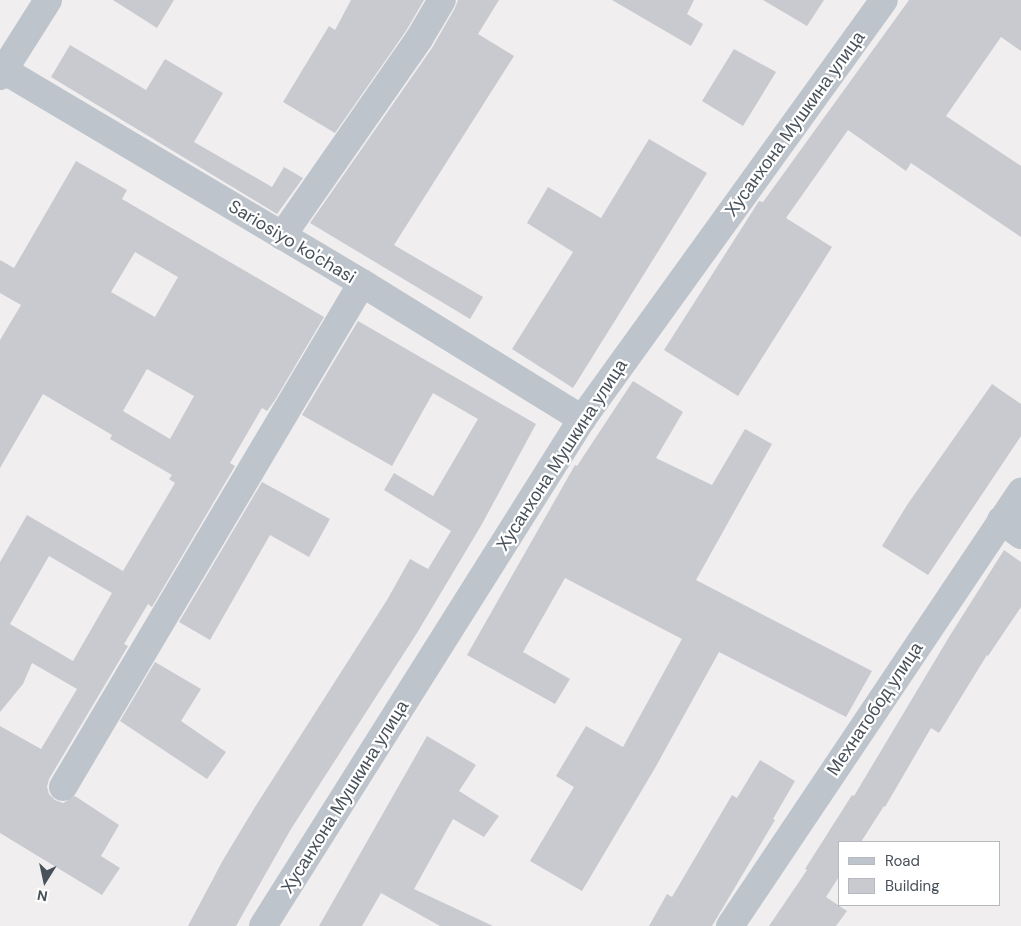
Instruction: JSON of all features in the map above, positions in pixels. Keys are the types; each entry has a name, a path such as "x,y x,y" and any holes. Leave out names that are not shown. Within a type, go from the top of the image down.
{"street":[{"path":"1,71 48,0"},
{"path":"282,236 419,39 442,0"},
{"name":"Хусанхона Мушкина улица","path":"263,926 582,419 884,0"},
{"name":"Sariosiyo ko'chasi","path":"1,71 362,283 582,419"},
{"path":"63,787 362,283"},
{"name":"Мехнатобод улица","path":"730,926 1011,527 1021,492"}],"building":[{"path":"113,0 174,0 157,28"},
{"path":"351,0 424,0 406,31 335,133 283,102 329,26 335,30"},
{"path":"458,0 499,0 478,34 514,56 394,245 483,297 470,319 310,223 432,48"},
{"path":"612,0 694,0 687,14 703,24 691,46"},
{"path":"763,0 824,0 807,26"},
{"path":"909,0 1021,0 1021,51 1001,37 946,116 1021,166 1021,237 911,163 906,171 848,130 786,218 832,247 738,396 664,350 759,201 763,202"},
{"path":"70,45 146,90 165,59 223,93 194,142 272,187 284,167 303,178 277,214 51,77"},
{"path":"734,49 776,72 743,126 702,101"},
{"path":"649,139 707,173 573,388 512,349 573,252 527,223 548,187 601,218"},
{"path":"76,161 127,190 122,199 324,317 275,400 267,411 262,408 230,463 235,466 152,607 148,604 124,644 128,646 49,779 47,787 49,794 55,800 63,803 75,796 119,825 101,856 120,868 102,895 0,833 0,726 41,749 77,689 32,663 23,684 0,712 0,562 27,515 123,571 175,483 169,479 172,475 110,439 112,435 43,394 0,468 0,340 21,305 0,293 0,260 14,268","holes":["135,252 178,277 155,317 111,292","147,369 194,396 170,439 123,411","49,556 112,593 73,661 10,624"]},
{"path":"358,321 536,424 482,524 417,633 291,829 236,926 188,926 223,860 255,807 387,600 410,559 428,569 451,531 384,490 394,473 433,496 478,419 433,393 392,466 302,415"},
{"path":"633,381 683,412 656,458 712,485 745,429 772,444 696,580 872,671 846,717 719,652 655,768 582,891 530,861 574,787 556,776 586,726 623,747 682,639 565,578 523,652 570,679 555,704 467,655 575,465 577,466"},
{"path":"992,384 1021,404 1021,436 928,575 882,546 907,505"},
{"path":"262,482 330,519 309,557 270,535 210,640 179,622"},
{"path":"1004,550 1021,562 1021,607 987,655 939,733 931,728 885,807 862,841 838,841 838,878 826,897 847,911 836,926 769,926 807,870 805,869 852,795 854,796 949,637"},
{"path":"155,662 201,689 181,721 226,752 207,779 120,721"},
{"path":"427,736 476,765 459,791 499,816 484,837 453,819 414,889 493,926 440,926 381,893 362,926 319,926"},
{"path":"760,760 795,781 773,819 775,820 712,926 649,926 667,894 672,897 732,795 737,798"}]}
